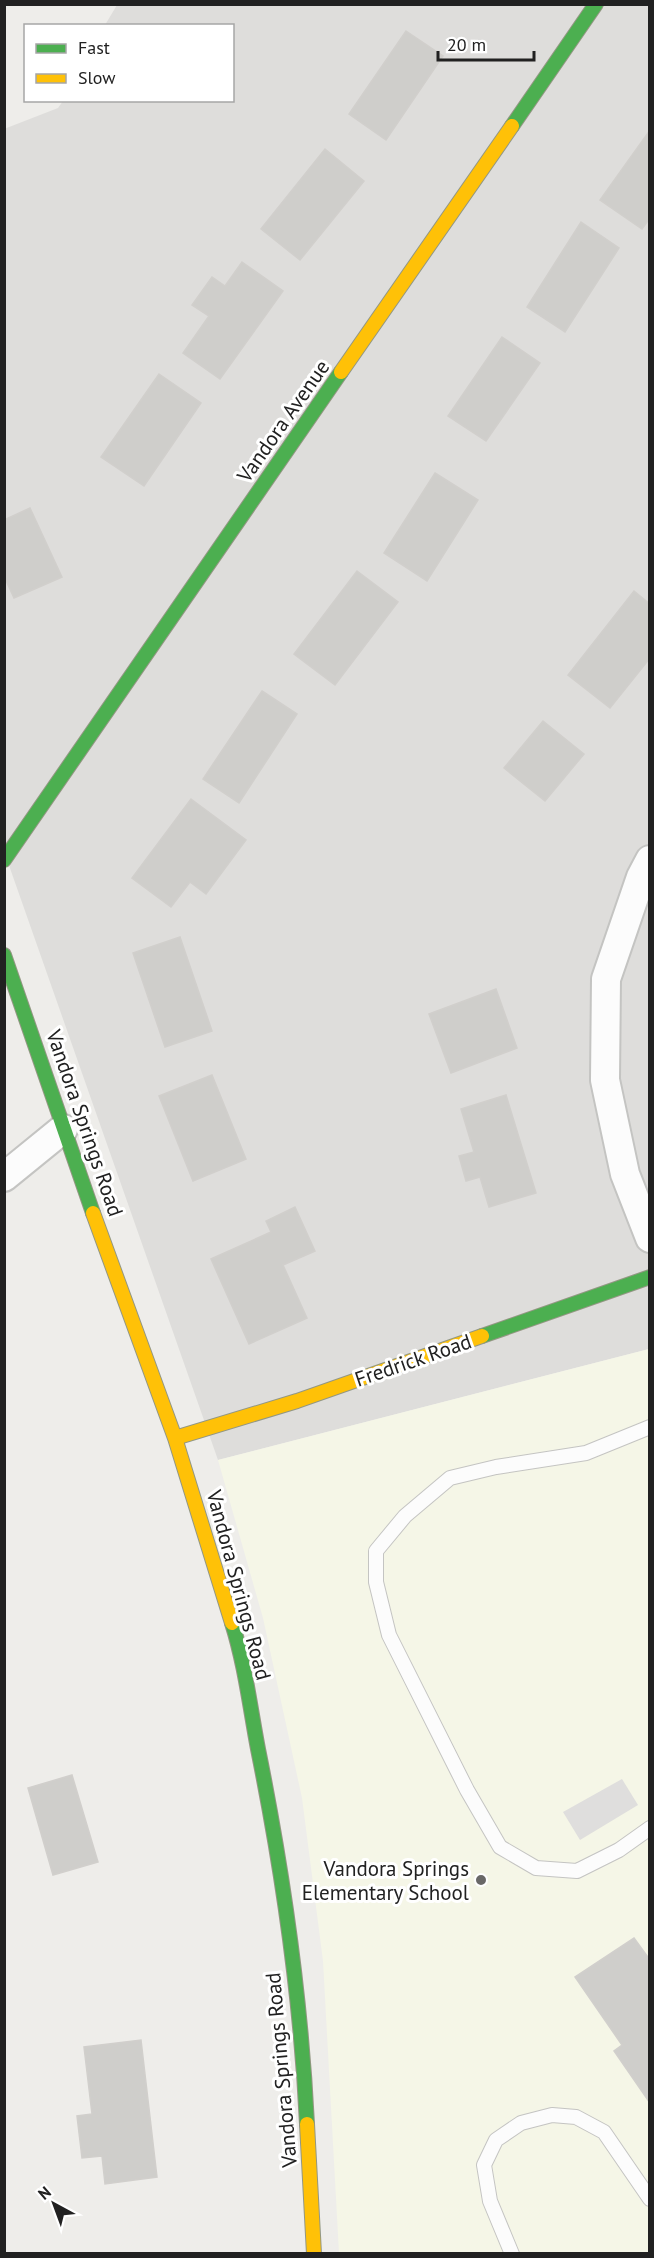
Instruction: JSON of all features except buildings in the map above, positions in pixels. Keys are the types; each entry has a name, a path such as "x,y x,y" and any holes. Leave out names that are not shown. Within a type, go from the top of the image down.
{"street":[{"name":"Vandora Avenue","path":"4,860 596,4"},
{"path":"650,860 640,877 606,979 604,1080 625,1174 650,1238"},
{"name":"Vandora Springs Road","path":"4,955 63,1129 176,1438 234,1629 270,1810 289,1927 303,2045 314,2253"},
{"path":"4,1177 63,1129"},
{"name":"Fredrick Road","path":"176,1438 297,1401 650,1277"}],"lane":[{"path":"650,1427 586,1453 496,1467 450,1478 405,1516 376,1551 375,1582 389,1635 467,1790 500,1847 536,1868 577,1871 619,1850 650,1828"},
{"path":"512,2253 490,2201 484,2165 496,2140 521,2123 552,2115 576,2117 604,2132 650,2199"}],"shaded area":[{"path":"117,5 649,5 649,1349 218,1460 5,854 4,129 58,108 62,102 234,102 234,24 106,24"},
{"name":"Vandora Springs Elementary School","path":"649,1349 649,2253 339,2253 323,1961 302,1798 263,1618 218,1460"},
{"path":"622,1779 638,1805 580,1840 563,1812"}],"traffic: fast":[{"path":"512,126 596,4"},
{"path":"4,860 341,372"},
{"path":"4,955 93,1213"},
{"path":"482,1336 650,1277"},
{"path":"232,1623 247,1686 283,1889 300,2030 307,2124"}],"traffic: slow":[{"path":"341,372 512,126"},
{"path":"93,1213 175,1438 232,1623"},
{"path":"175,1438 297,1401 482,1336"},
{"path":"307,2124 314,2254"}],"place":[{"name":"Vandora Springs Elementary School","path":"481,1880"}]}
